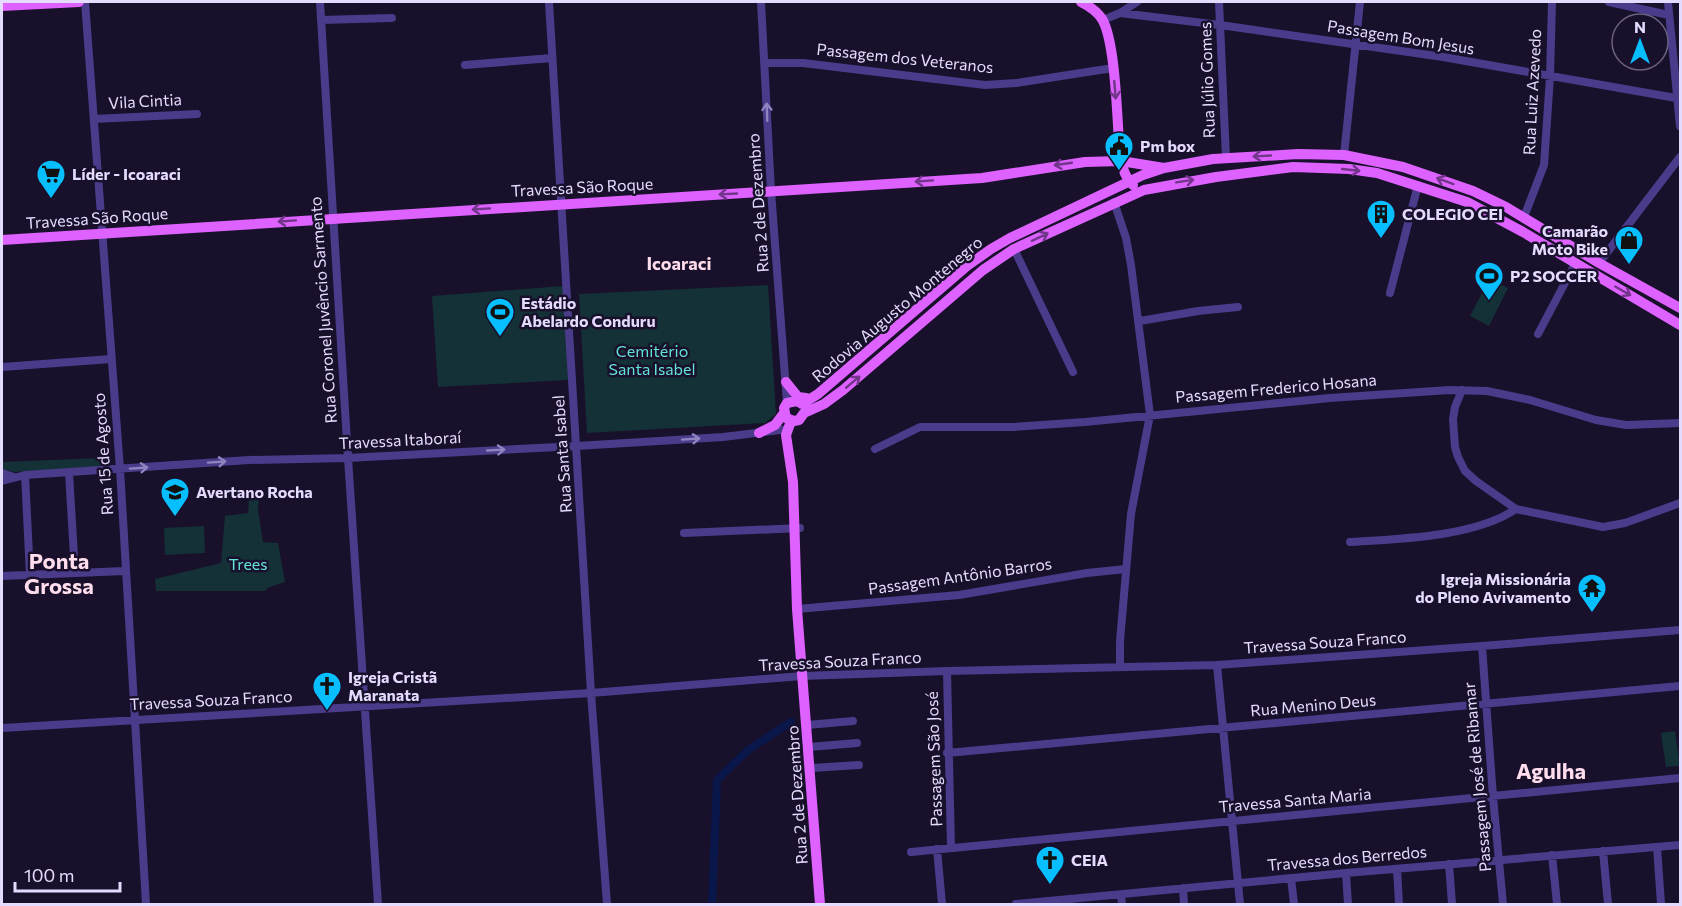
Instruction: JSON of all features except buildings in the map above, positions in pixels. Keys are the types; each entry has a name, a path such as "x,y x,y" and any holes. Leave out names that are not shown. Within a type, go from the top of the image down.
{"main road":[{"path":"2,6 79,2"},
{"path":"1081,2 1094,9 1103,20 1109,39 1113,68 1121,161 1129,181 1144,190"},
{"path":"1311,154 1311,168"},
{"name":"Rodovia Augusto Montenegro","path":"803,408 965,268 991,249 1129,181 1164,168 1226,158 1311,154 1344,155 1409,169 1473,191 1524,217 1599,263 1680,308"},
{"path":"1226,158 1226,175"},
{"name":"Travessa São Roque","path":"2,240 982,178 1066,164 1121,161 1164,168"},
{"name":"Rodovia Augusto Montenegro","path":"803,408 824,404 843,390 983,270 1014,249 1144,190 1226,175 1293,167 1349,169 1377,173 1467,202 1680,325"},
{"path":"1467,202 1473,191"},
{"path":"786,382 798,397 807,398 818,394"},
{"path":"759,433 788,416 797,401 803,408 799,420 788,416"},
{"name":"Rua 2 de Dezembro","path":"788,416 786,435 797,529 804,679 820,904"}],"street":[{"name":"Rua 15 de Agosto","path":"85,2 120,469 146,904"},
{"name":"Rua Coronel Juvêncio Sarmento","path":"320,2 332,218 378,904"},
{"name":"Rua Santa Isabel","path":"549,2 591,693 607,904"},
{"name":"Rua 2 de Dezembro","path":"761,2 771,191 788,416"},
{"path":"1120,2 1120,13"},
{"path":"1103,20 1137,2"},
{"name":"Rua Júlio Gomes","path":"1219,2 1226,158"},
{"path":"1344,155 1360,2"},
{"name":"Rua Luiz Azevedo","path":"1524,217 1544,165 1552,2"},
{"path":"1609,2 1655,12"},
{"name":"Passagem Bom Jesus","path":"1120,13 1443,57 1676,98"},
{"path":"321,20 392,18"},
{"path":"1670,22 1677,71 1676,98 1680,126"},
{"path":"465,66 552,58"},
{"name":"Passagem dos Veteranos","path":"765,63 803,63 985,84 1016,83 1113,68"},
{"name":"Vila Cintia","path":"94,119 198,114"},
{"path":"1599,263 1680,157"},
{"path":"1390,293 1418,185"},
{"path":"1114,202 1130,256 1140,321 1150,415 1131,514 1120,641 1120,667"},
{"path":"1014,249 1073,372"},
{"path":"1538,334 1575,264"},
{"path":"1140,321 1196,311 1239,307"},
{"path":"2,367 111,359"},
{"path":"1462,390 1453,419 1458,457 1465,471 1476,481 1516,509 1603,527 1625,523 1680,503"},
{"name":"Passagem Frederico Hosana","path":"875,449 920,427 1014,427 1378,394 1462,390 1487,391 1530,400 1596,420 1626,425 1680,423"},
{"name":"Travessa Itaboraí","path":"2,481 25,475 249,460 348,458 577,446 759,433 788,416"},
{"name":"Travessa Itaboraí","path":"2,473 14,477"},
{"path":"69,473 75,573"},
{"path":"25,475 30,575"},
{"path":"1350,542 1428,537 1484,524 1508,515 1516,509"},
{"path":"684,533 797,529"},
{"name":"Passagem Antônio Barros","path":"800,610 959,595 1087,573 1126,569"},
{"path":"2,576 125,571"},
{"name":"Travessa Souza Franco","path":"2,728 947,671 1216,665 1680,630"},
{"name":"Passagem José de Ribamar","path":"1482,646 1492,797 1503,904"},
{"path":"1216,665 1240,904"},
{"name":"Passagem São José","path":"947,671 947,753 951,848"},
{"name":"Rua Menino Deus","path":"947,753 1680,687"},
{"path":"807,725 853,721"},
{"path":"809,747 857,743"},
{"path":"811,768 859,765"},
{"name":"Travessa Santa Maria","path":"911,852 1680,778"},
{"name":"Travessa dos Berredos","path":"1016,904 1122,900 1183,888 1680,845"},
{"path":"1657,847 1661,904"},
{"path":"937,849 942,904"},
{"path":"1603,850 1608,904"},
{"path":"1552,855 1557,904"},
{"path":"1449,864 1452,904"},
{"path":"1397,869 1399,904"},
{"path":"1346,873 1348,904"},
{"path":"1291,878 1294,904"},
{"path":"1183,888 1184,904"}],"green space":[{"name":"P2 SOCCER","path":"1489,279 1508,288 1489,326 1470,316"},
{"name":"Cemitério Santa Isabel","path":"768,285 776,414 765,423 587,433 579,294"},
{"name":"Estádio Abelardo Conduru","path":"563,286 569,380 438,387 432,296"},
{"path":"101,458 101,467 14,472 2,469 2,462"},
{"name":"Trees","path":"259,498 258,510 263,542 278,543 285,582 267,588 266,591 156,591 155,579 221,563 225,516 248,513 249,499"},
{"path":"204,526 205,553 165,555 164,528"},
{"path":"1675,731 1680,766 1666,767 1661,733"}],"waterway":[{"path":"712,904 717,780 748,750 791,722"}],"place":[{"name":"Pm box","path":"1119,172"},
{"name":"Líder - Icoaraci","path":"51,200"},
{"name":"COLEGIO CEI","path":"1381,240"},
{"name":"Camarão Moto Bike","path":"1629,266"},
{"name":"P2 SOCCER","path":"1489,302"},
{"name":"Estádio Abelardo Conduru","path":"500,338"},
{"name":"Avertano Rocha","path":"175,518"},
{"name":"Igreja Missionária do Pleno Avivamento","path":"1592,614"},
{"name":"Igreja Cristã Maranata","path":"327,712"},
{"name":"CEIA","path":"1050,886"}],"district":[{"name":"Icoaraci","path":"679,264"},
{"name":"Ponta Grossa","path":"59,574"},
{"name":"Agulha","path":"1551,771"}]}
